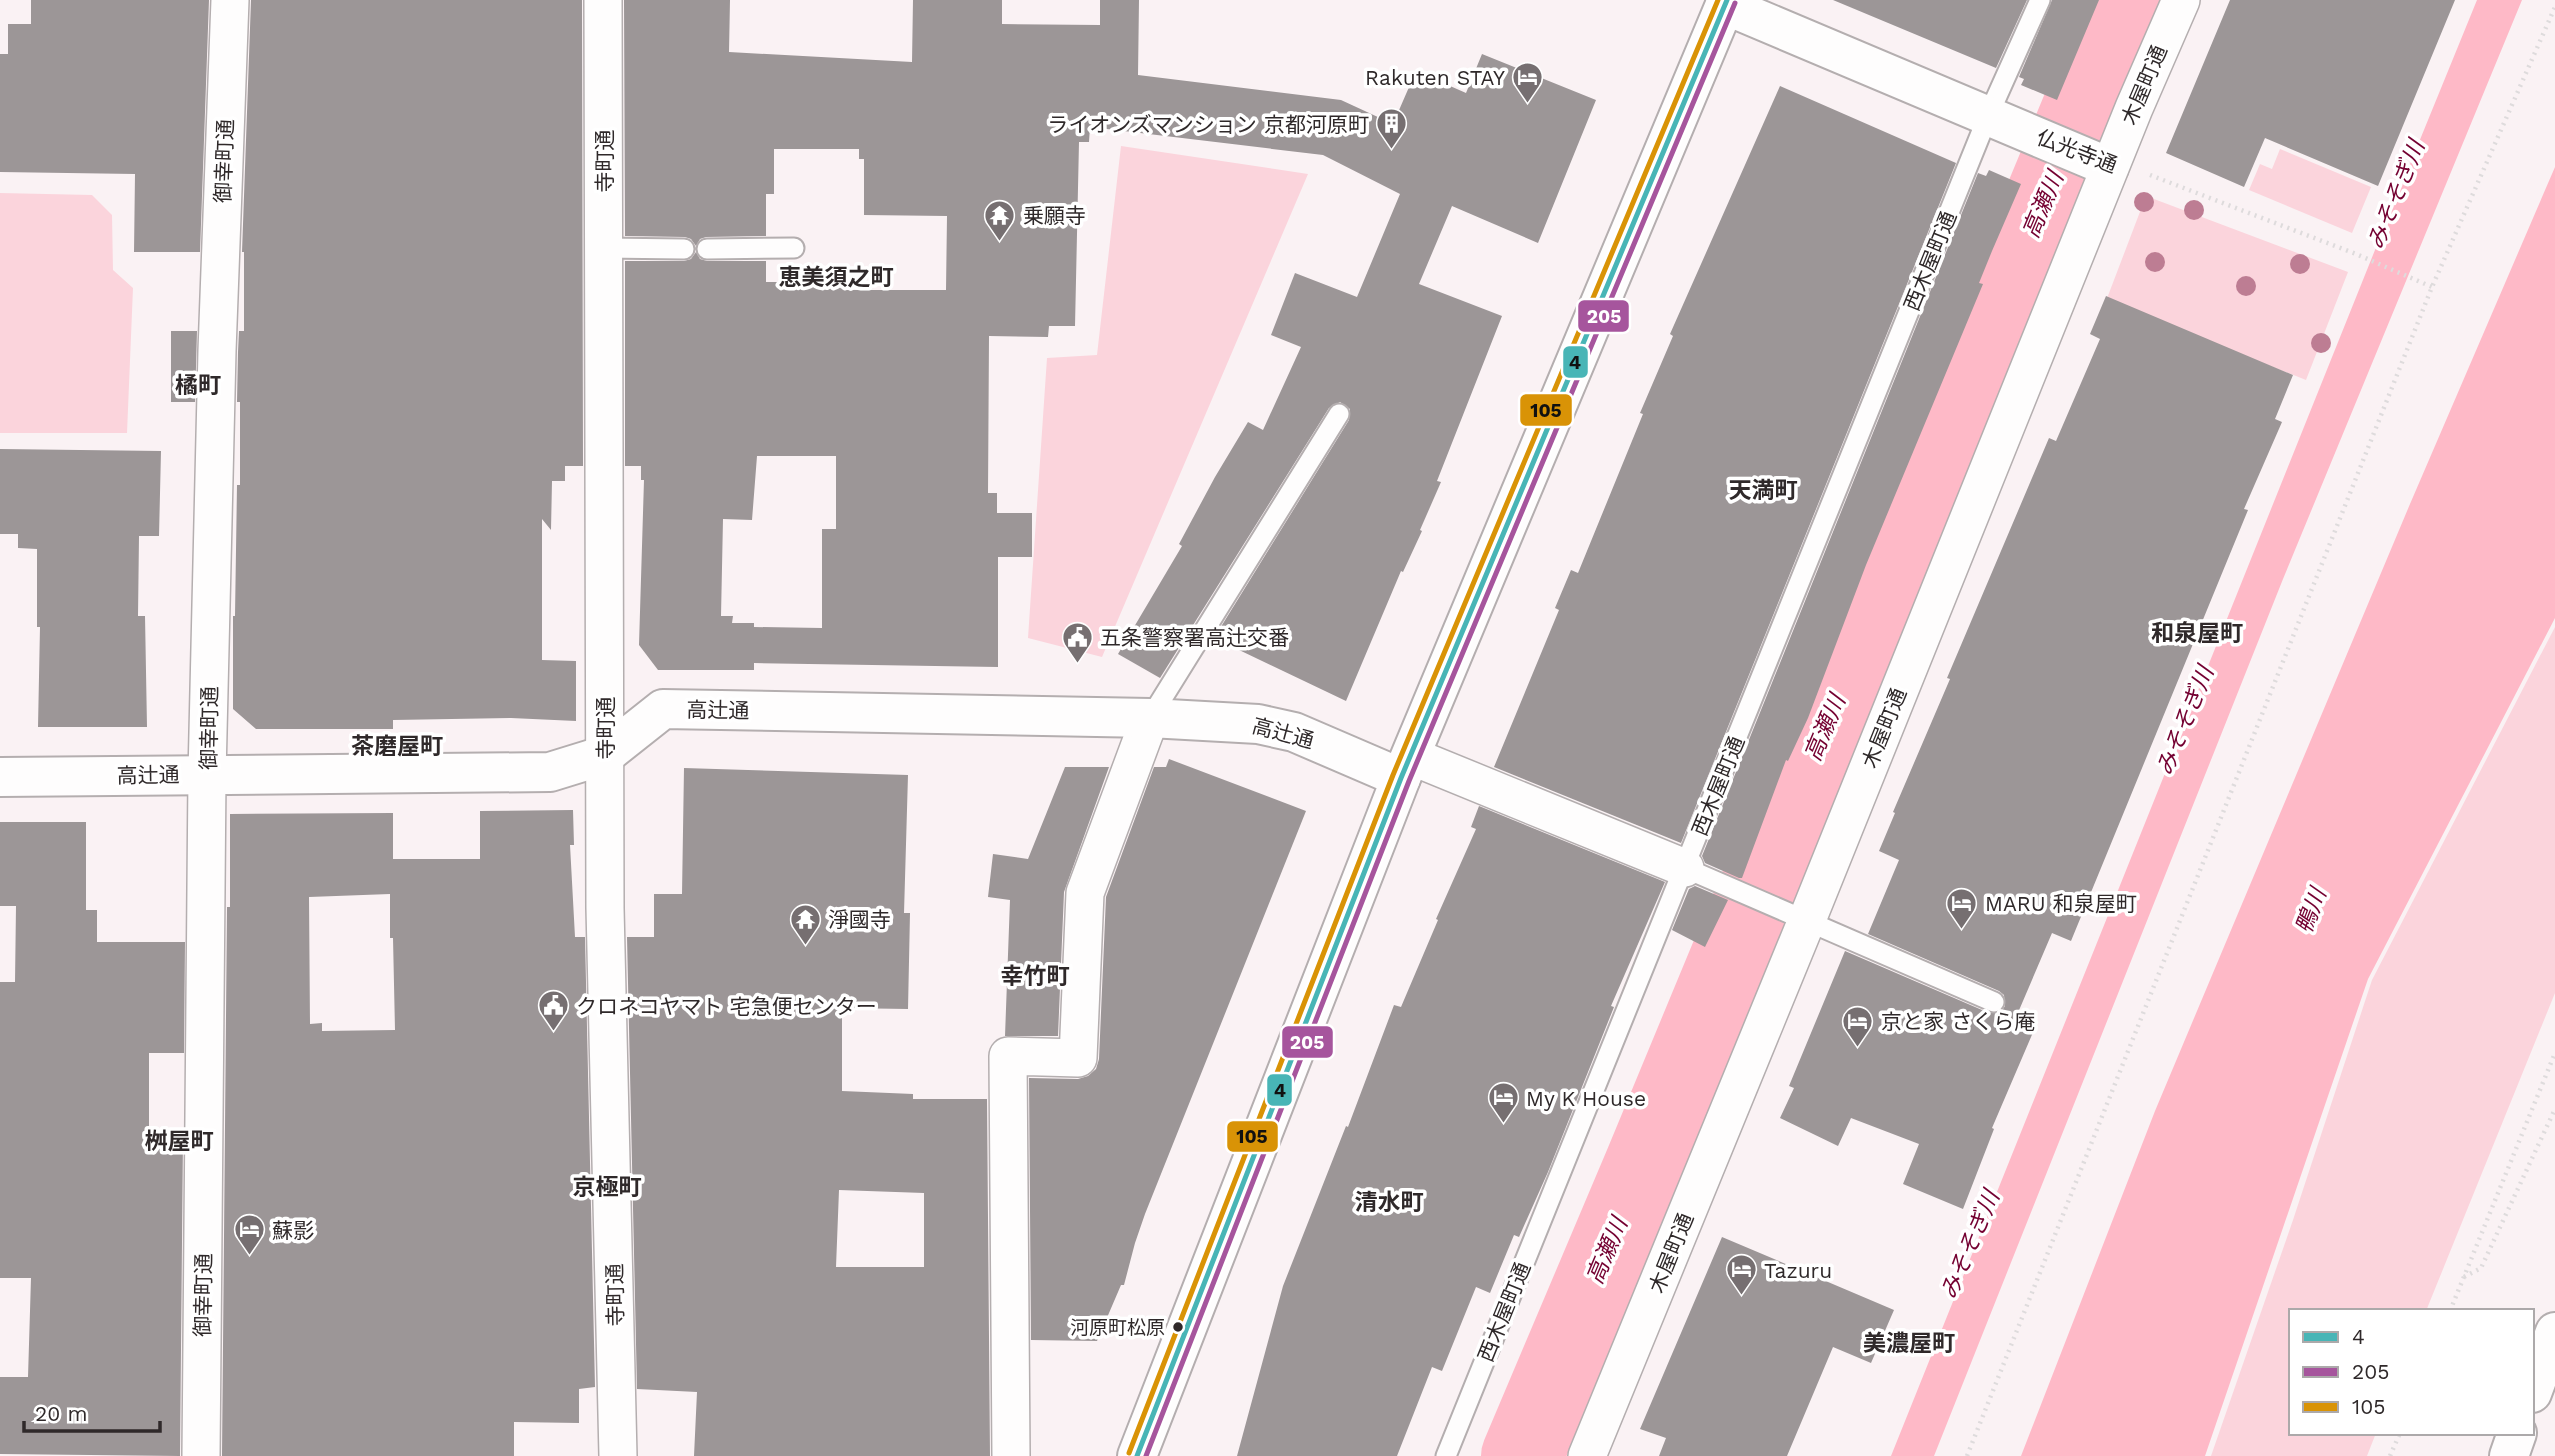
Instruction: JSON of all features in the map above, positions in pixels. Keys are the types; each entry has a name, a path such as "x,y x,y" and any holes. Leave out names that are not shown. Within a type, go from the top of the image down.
{"street":[{"name":"御幸町通","path":"201,1456 207,775 217,351 230,0"},
{"name":"寺町通","path":"603,0 605,908 618,1456"},
{"name":"木屋町通","path":"1587,1456 1792,913 2097,162 2181,0"},
{"name":"仏光寺通","path":"1726,3 2097,162"},
{"path":"1137,1456 1406,766 1726,3"},
{"name":"高辻通","path":"0,777 550,772 605,755 663,709 1150,718 1258,724 1294,732 1406,766"},
{"path":"1011,1456 1008,1056 1078,1058 1085,893 1150,718"},
{"path":"1406,766 1685,868"},
{"path":"2534,1388 2555,1332"},
{"path":"2508,1456 2516,1435"}],"lane":[{"name":"西木屋町通","path":"1446,1456 1685,868 1996,119 2040,0"},
{"path":"604,248 684,249"},
{"path":"707,249 794,248"},
{"path":"1150,718 1339,414"},
{"path":"1685,868 1994,1002"}],"path":[{"path":"1967,1456 2432,287 2555,7"},
{"name":"仏光寺通","path":"2097,162 2141,171 2356,254 2432,287"},
{"path":"2450,1309 2555,1053"},
{"path":"2463,1277 2481,1269 2555,1109"},
{"path":"2390,1456 2399,1435"}],"shaded area":[{"path":"1121,146 1308,174 1102,657 1028,638 1047,358 1097,355"},
{"path":"2280,149 2371,187 2352,233 2249,190 2260,164 2272,169"},
{"path":"0,193 92,195 112,215 113,270 133,288 127,433 0,433"},
{"path":"2146,196 2348,272 2306,380 2106,301"},
{"path":"2555,627 2555,993 2427,1309 2289,1309 2289,1435 2375,1435 2367,1456 2211,1456 2293,1220 2372,980"}],"water":[{"path":"2477,0 2522,0 2283,579 1934,1456 1891,1456 2377,245"},
{"name":"鴨川","path":"2555,167 2555,618 2368,979 2205,1456 2021,1456 2155,1111"}],"building":[{"path":"31,0 209,0 200,252 134,252 135,174 0,172 0,54 8,54 8,24 31,24"},
{"path":"251,0 582,0 583,466 565,466 565,481 552,481 551,530 542,519 542,660 576,661 576,721 511,718 393,720 393,729 256,729 233,709 237,485 240,485 238,352 239,331 244,331 242,252"},
{"path":"624,0 730,0 729,52 912,62 913,0 1002,0 1002,24 1100,25 1100,0 1139,0 1138,75 1341,100 1393,124 1416,71 1466,93 1482,54 1596,100 1538,243 1452,206 1419,284 1502,316 1437,481 1441,482 1420,530 1422,531 1403,572 1401,571 1346,701 1214,638 1349,420 1350,409 1340,402 1329,408 1160,678 1118,654 1182,546 1179,544 1248,422 1263,430 1301,347 1271,335 1295,273 1357,297 1400,194 1323,155 1090,127 1089,142 1079,142 1075,326 1049,326 1048,337 989,336 988,493 997,493 997,513 1032,513 1032,557 998,557 998,667 754,663 754,670 658,670 639,645 644,480 641,480 641,466 625,466 625,261 684,261 691,259 696,252 700,259 707,261 766,261 766,282 847,282 847,290 946,290 947,216 864,215 864,159 859,159 859,149 774,149 774,194 766,194 766,236 706,237 700,239 696,246 691,239 685,237 625,236","holes":["757,456 836,456 836,529 822,529 822,628 754,627 754,623 732,623 733,616 721,616 723,519 752,520"]},
{"path":"1833,0 2027,0 1996,68"},
{"path":"2052,0 2099,0 2057,100 2021,85 2024,79 2019,77"},
{"path":"2230,0 2455,0 2378,186 2265,138 2244,187 2166,153"},
{"path":"1780,86 1956,163 1681,843 1494,767 1559,610 1555,608 1571,570 1578,573 1643,414 1640,413 1673,336 1670,334"},
{"path":"1989,170 2021,184 1979,283 1983,284 1866,565 1808,718 1788,761 1786,760 1742,878 1739,878 1705,863 1702,856 1978,173 1986,176"},
{"path":"2106,296 2293,375 2275,419 2282,422 2244,509 2248,510 2071,941 2052,933 2014,1022 2034,1030 1992,1128 1994,1129 1963,1209 1903,1184 1919,1144 1851,1118 1838,1146 1780,1118 1794,1088 1789,1086 1845,951 1989,1013 2001,1012 2005,1006 2004,995 1999,991 1868,934 1899,860 1879,851 1950,679 1947,678 2049,438 2056,441 2100,339 2090,334"},
{"path":"171,331 197,331 195,402 171,402"},
{"path":"0,449 161,451 159,536 139,536 138,616 145,616 147,727 38,727 40,627 37,627 37,549 18,548 18,534 0,534"},
{"path":"1169,759 1306,811 1145,1214 1124,1285 1121,1285 1097,1341 1031,1340 1029,1078 1078,1079 1088,1076 1096,1069 1099,1059 1106,897 1154,767 1166,767"},
{"path":"1065,767 1109,767 1064,892 1058,1036 1005,1036 1010,900 988,897 993,854 1028,859"},
{"path":"684,768 908,775 904,913 910,913 908,1009 842,1008 842,1091 913,1094 913,1099 987,1099 990,1456 694,1456 697,1392 637,1389 627,937 654,937 654,894 682,894","holes":["839,1190 924,1193 924,1267 836,1267"]},
{"path":"1479,806 1665,882 1611,1006 1614,1007 1519,1237 1514,1235 1490,1293 1476,1287 1442,1371 1432,1367 1397,1456 1237,1456 1283,1286 1394,1005 1401,1007 1476,829 1471,827"},
{"path":"573,810 574,845 570,845 575,937 585,937 595,1387 579,1389 579,1423 514,1422 514,1456 222,1456 230,814 393,813 393,859 480,859 480,811","holes":["390,894 390,938 393,938 395,1030 322,1031 322,1023 310,1024 309,897"]},
{"path":"0,822 86,822 86,910 97,910 97,942 185,942 184,1053 149,1053 149,1136 183,1136 180,1456 0,1454 0,1377 28,1377 31,1278 0,1278 0,982 15,982 16,906 0,906"},
{"path":"1695,886 1728,900 1705,947 1672,930 1689,889"},
{"path":"1722,1237 1894,1310 1871,1363 1833,1347 1787,1456 1659,1456 1666,1438 1640,1429"}],"waterway":[{"name":"高瀬川","path":"1522,1456 2128,0"}],"transit line":[{"name":"105","path":"1129,1453 1393,775 1718,0"},
{"name":"4","path":"1137,1456 1401,778 1727,0"},
{"name":"205","path":"1146,1456 1409,781 1735,3"}],"place":[{"name":"Rakuten STAY","path":"1528,104"},
{"name":"ライオンズマンション 京都河原町","path":"1392,151"},
{"name":"乗願寺","path":"1000,242"},
{"name":"五条警察署高辻交番","path":"1077,664"},
{"name":"MARU 和泉屋町","path":"1962,930"},
{"name":"淨國寺","path":"805,946"},
{"name":"クロネコヤマト 宅急便センター","path":"553,1033"},
{"name":"京と家 さくら庵","path":"1858,1048"},
{"name":"My K House","path":"1503,1125"},
{"name":"蘇影","path":"249,1257"},
{"name":"Tazuru","path":"1741,1297"},
{"name":"河原町松原","path":"1178,1327"}],"district":[{"name":"恵美須之町","path":"836,277"},
{"name":"橘町","path":"198,385"},
{"name":"天満町","path":"1763,490"},
{"name":"和泉屋町","path":"2197,633"},
{"name":"茶磨屋町","path":"397,746"},
{"name":"幸竹町","path":"1035,976"},
{"name":"桝屋町","path":"179,1141"},
{"name":"京極町","path":"607,1187"},
{"name":"清水町","path":"1389,1202"},
{"name":"美濃屋町","path":"1909,1343"}],"water label":[{"name":"みそそぎ川","path":"2396,195"},
{"name":"みそそぎ川","path":"2185,721"},
{"name":"みそそぎ川","path":"1970,1245"}]}
